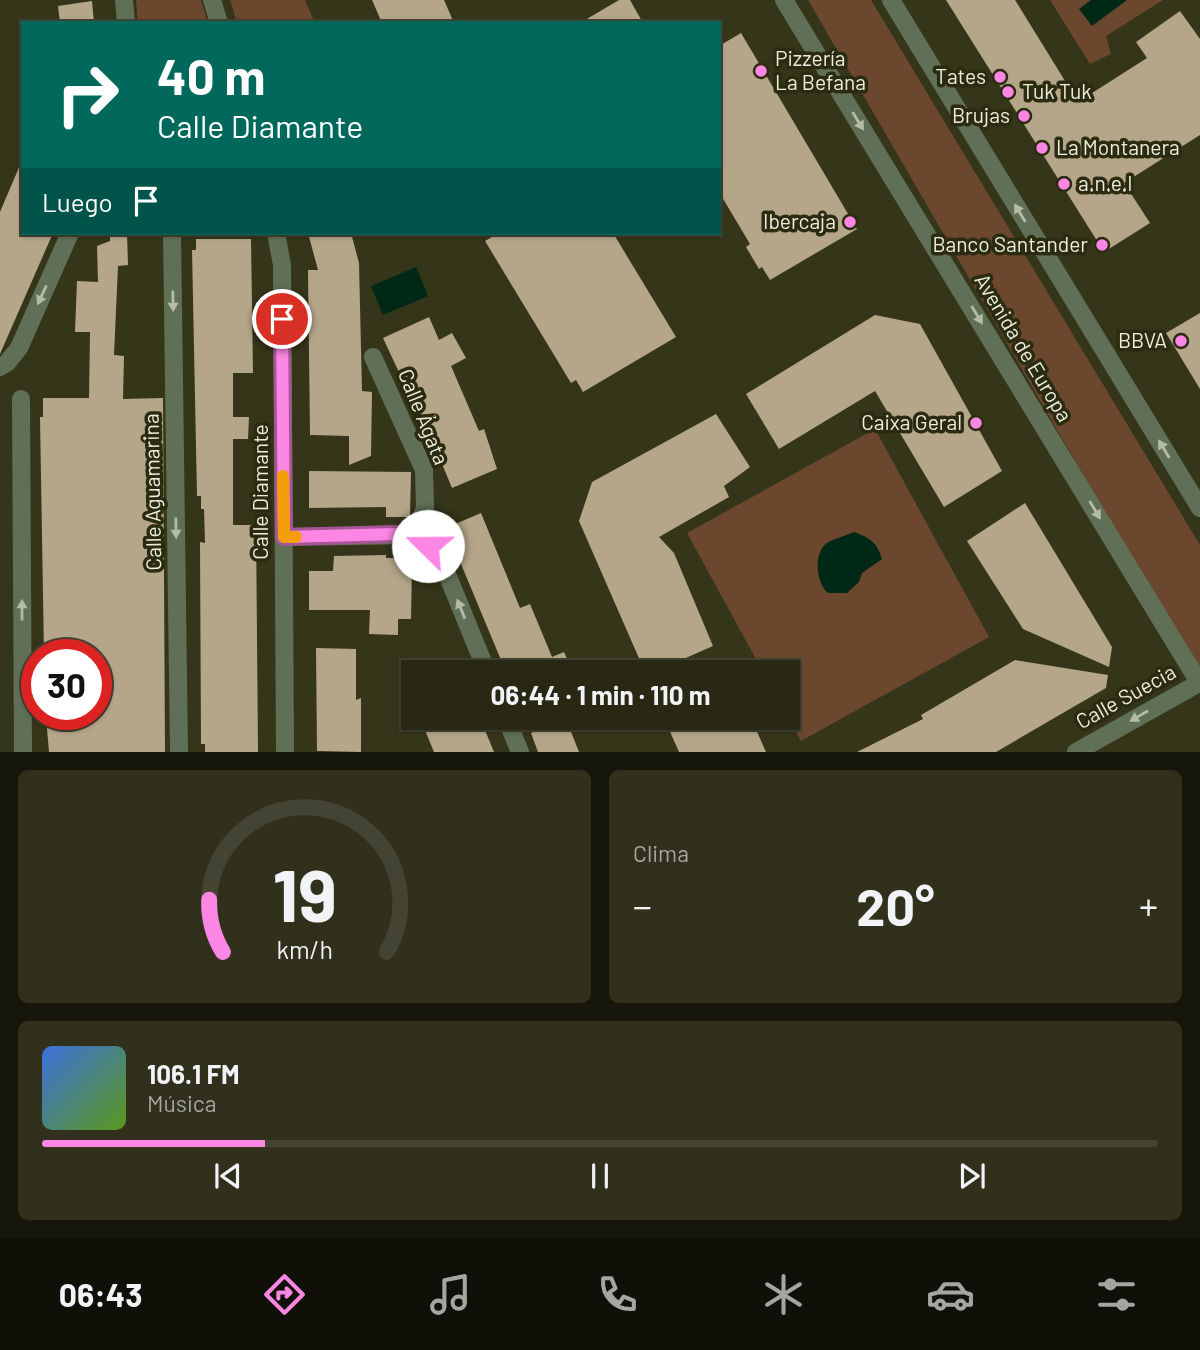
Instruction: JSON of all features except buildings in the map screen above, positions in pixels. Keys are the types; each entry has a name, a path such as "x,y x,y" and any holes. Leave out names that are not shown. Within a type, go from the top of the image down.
{"street":[{"path":"124,0 127,21"},
{"path":"212,0 218,21"},
{"name":"Avenida de Europa","path":"785,0 1199,683"},
{"path":"891,0 1200,508"},
{"path":"0,367 7,363 19,348 69,235"},
{"name":"Calle Aguamarina","path":"172,235 179,751"},
{"name":"Calle Diamante","path":"276,235 282,265 285,751"},
{"name":"Calle Ágata","path":"373,357 424,470 425,508 415,535"},
{"path":"21,399 23,751"},
{"path":"284,537 415,535 440,557 482,660"},
{"name":"Calle Suecia","path":"1076,751 1199,683"},
{"path":"511,730 520,751"}],"shaded area":[{"path":"136,0 201,0 207,21 138,21"},
{"path":"230,0 305,0 314,21 236,21"},
{"path":"808,0 871,0 1200,545 1200,669 1154,597"},
{"path":"1050,0 1163,0 1106,36 1111,54 1090,64"},
{"path":"1091,0 1127,0 1092,26 1079,9"},
{"path":"416,267 428,296 383,315 371,286"},
{"path":"875,429 989,637 801,741 795,730 800,730 800,660 756,660 687,533"},
{"path":"854,532 872,541 882,559 862,573 859,582 847,593 828,593 819,575 820,554 827,543"}],"slow traffic":[{"path":"283,476 284,537 296,537"}],"place":[{"name":"Pizzería La Befana","path":"761,71"},
{"name":"Tates","path":"1000,77"},
{"name":"Tuk Tuk","path":"1008,92"},
{"name":"Brujas","path":"1024,116"},
{"name":"La Montanera","path":"1042,148"},
{"name":"a.n.e.l","path":"1064,184"},
{"name":"Ibercaja","path":"850,222"},
{"name":"Banco Santander","path":"1102,245"},
{"name":"BBVA","path":"1181,341"},
{"name":"Caixa Geral","path":"976,423"}],"route":[{"path":"282,319 284,537 415,535 428,546"}]}
